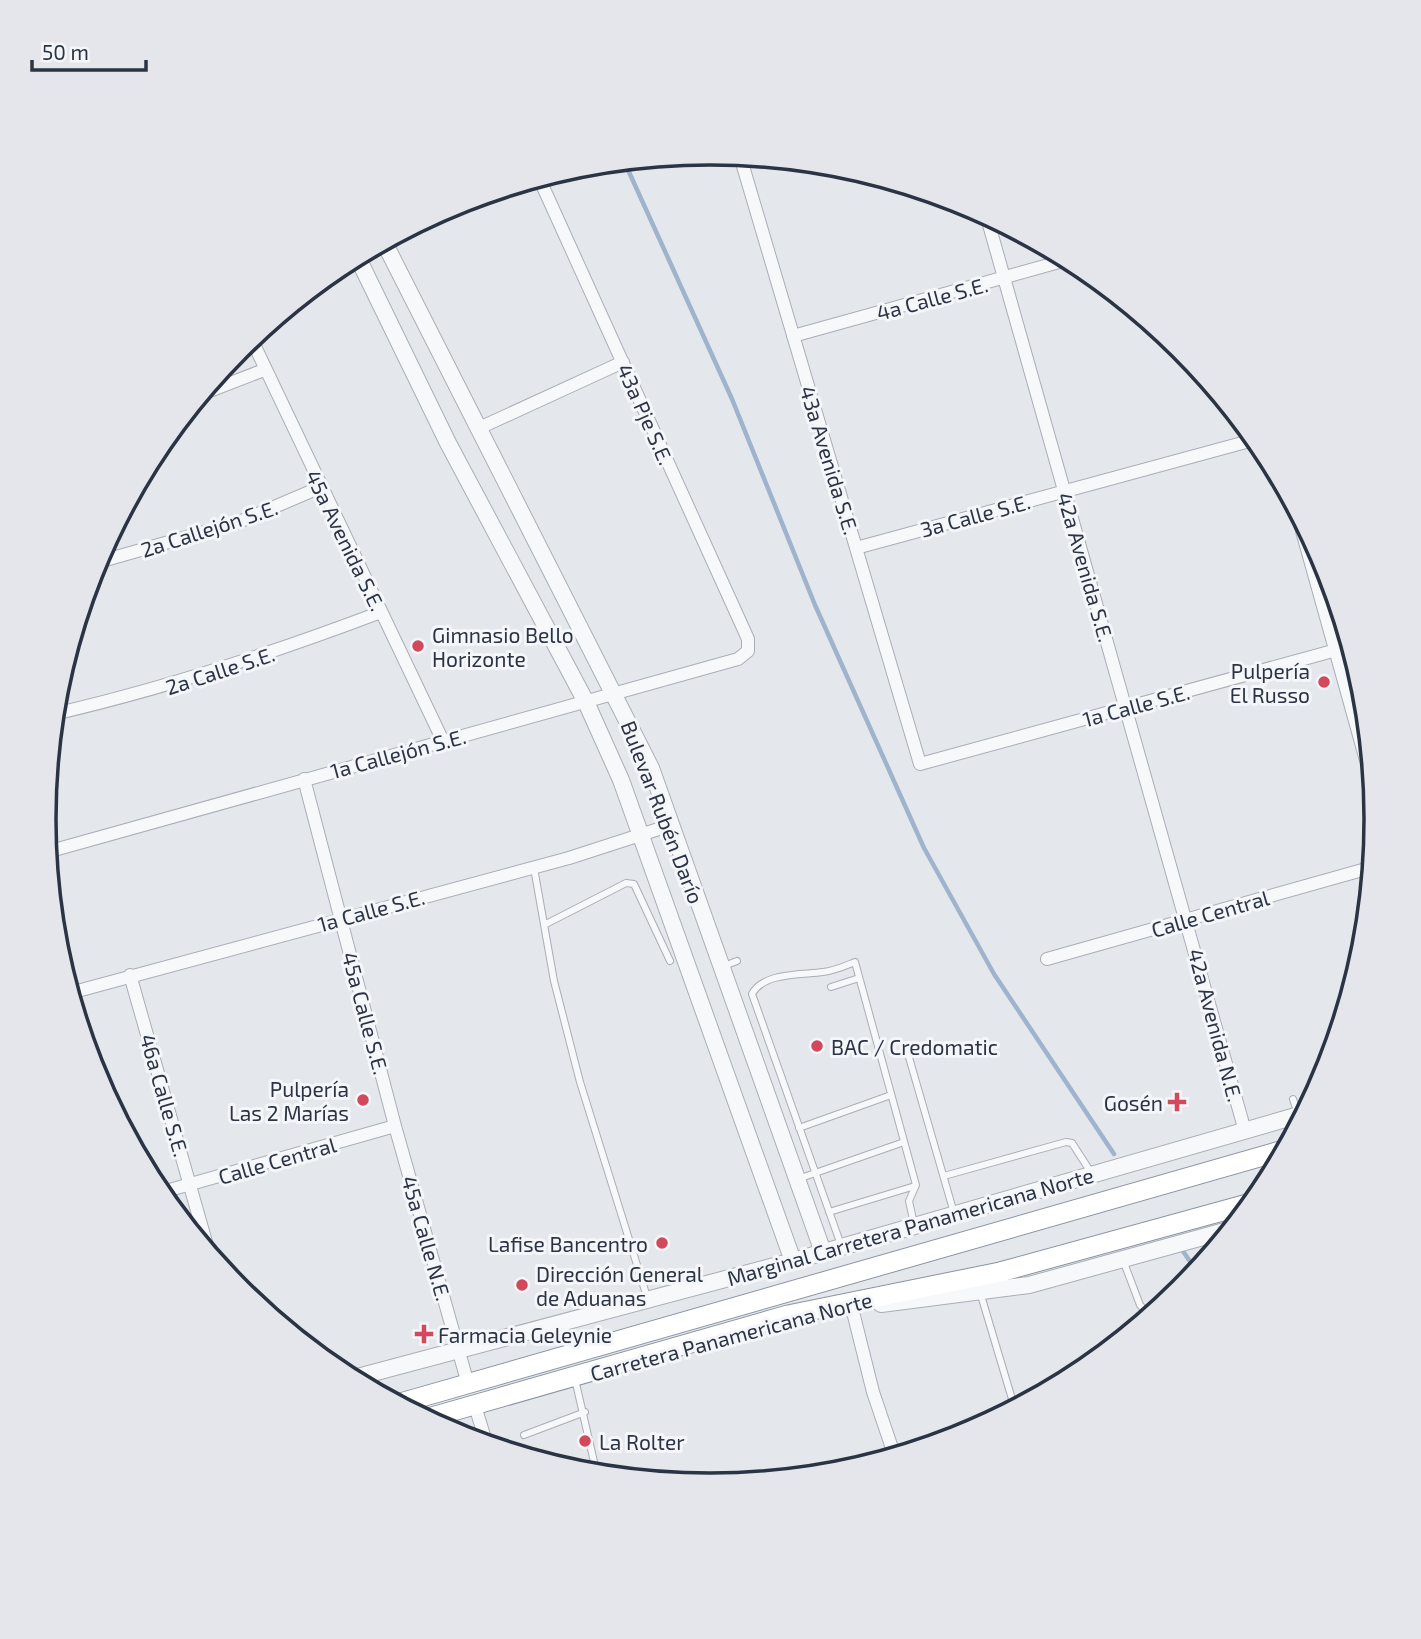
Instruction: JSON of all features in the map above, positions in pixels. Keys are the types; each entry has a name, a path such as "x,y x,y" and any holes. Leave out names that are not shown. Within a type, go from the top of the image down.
{"highway":[{"name":"Carretera Panamericana Norte","path":"409,1401 1273,1153"},
{"name":"Carretera Panamericana Norte","path":"440,1415 788,1315 1000,1272 1238,1207"}],"street":[{"name":"43a Avenida S.E.","path":"743,166 920,764"},
{"name":"43a Pje S.E.","path":"544,186 748,639 748,652"},
{"name":"42a Avenida S.E.","path":"990,228 1187,919"},
{"name":"Bulevar Rubén Darío","path":"388,250 477,429 655,766 671,825 729,964 823,1252"},
{"name":"4a Calle S.E.","path":"793,336 1055,263"},
{"name":"Bulevar Rubén Darío","path":"362,266 448,443 586,702 621,780 793,1261"},
{"name":"45a Avenida S.E.","path":"256,350 443,741"},
{"path":"477,429 623,362"},
{"path":"218,388 264,370"},
{"name":"3a Calle S.E.","path":"856,548 1245,442"},
{"name":"2a Callejón S.E.","path":"111,559 239,522 321,487"},
{"path":"1308,553 1359,737"},
{"name":"2a Calle S.E.","path":"66,711 150,692 267,656 381,612"},
{"name":"1a Calle S.E.","path":"920,764 1342,648"},
{"name":"1a Callejón S.E.","path":"57,849 617,695 738,659 748,652"},
{"name":"45a Calle S.E.","path":"304,779 396,1126"},
{"name":"1a Calle S.E.","path":"78,990 341,917 534,867 671,825"},
{"name":"Calle Central","path":"1047,958 1363,870"},
{"name":"42a Avenida N.E.","path":"1187,919 1245,1131"},
{"name":"46a Calle S.E.","path":"130,975 204,1234"},
{"name":"Marginal Carretera Panamericana Norte","path":"365,1375 793,1261 1294,1116"},
{"name":"Calle Central","path":"171,1190 396,1126"},
{"name":"45a Calle N.E.","path":"396,1126 458,1351"},
{"path":"788,1315 1029,1285 1215,1236"},
{"path":"852,1308 873,1392 892,1448"},
{"path":"458,1351 468,1384"},
{"path":"475,1406 483,1433"}],"lane":[{"path":"534,867 554,981 580,1082 648,1299"},
{"path":"544,925 626,883 634,884 670,961"},
{"path":"842,1247 752,994 759,984 805,971 824,972 855,962 916,1185 909,1201 915,1226"},
{"path":"831,987 859,978"},
{"path":"906,1047 955,1215"},
{"path":"799,1128 891,1095"},
{"path":"1293,1099 1298,1108"},
{"path":"798,1179 904,1142"},
{"path":"944,1176 1066,1142 1072,1143 1093,1174"},
{"path":"829,1212 916,1185"},
{"path":"1123,1260 1140,1305 1144,1310"},
{"path":"981,1292 1013,1400"},
{"path":"575,1378 595,1463"},
{"path":"524,1435 585,1412"}],"waterway":[{"path":"628,171 732,399 815,605 924,848 994,974 1114,1154"},
{"path":"1181,1248 1191,1263"}],"place":[{"name":"Gimnasio Bello Horizonte","path":"418,646"},
{"name":"Pulpería El Russo","path":"1324,682"},
{"name":"BAC / Credomatic","path":"817,1046"},
{"name":"Pulpería Las 2 Marías","path":"363,1100"},
{"name":"Gosén","path":"1177,1102"},
{"name":"Lafise Bancentro","path":"662,1243"},
{"name":"Dirección General de Aduanas","path":"522,1285"},
{"name":"Farmacia Geleynie","path":"424,1334"},
{"name":"La Rolter","path":"585,1441"}]}
